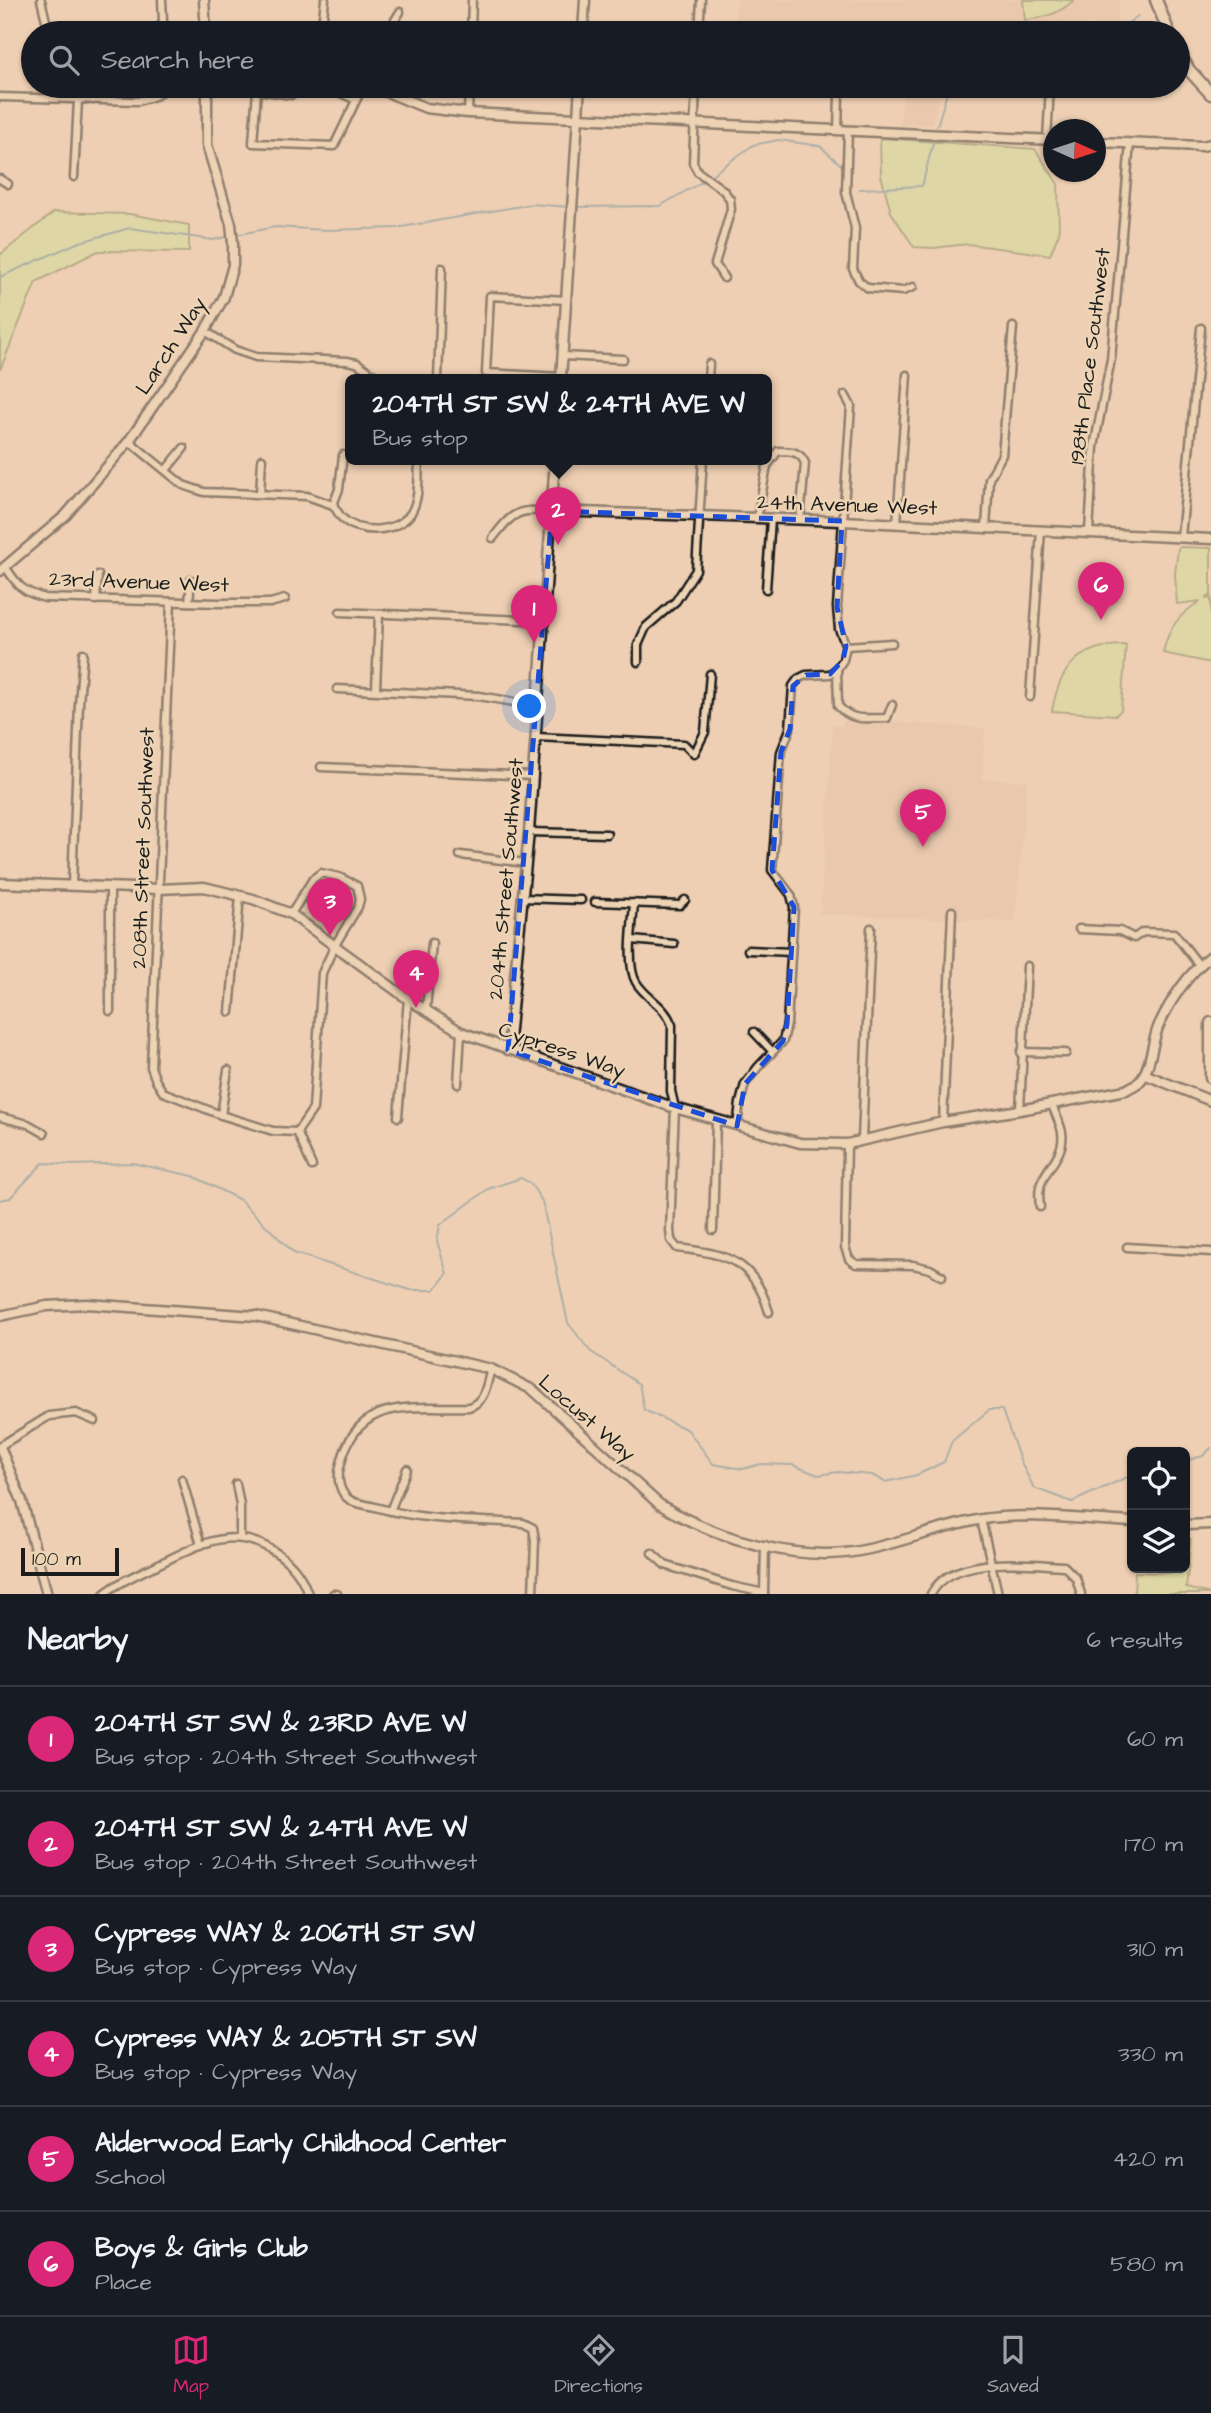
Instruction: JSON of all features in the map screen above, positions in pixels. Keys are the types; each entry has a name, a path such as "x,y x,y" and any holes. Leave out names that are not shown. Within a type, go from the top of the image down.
{"main road":[{"path":"1156,0 1164,21"},
{"path":"1190,71 1211,94"},
{"path":"1211,1023 1211,1078"}],"street":[{"path":"41,0 46,21"},
{"path":"162,0 163,21"},
{"path":"204,0 205,21"},
{"path":"322,21 325,0"},
{"path":"471,21 472,0"},
{"path":"583,21 584,0"},
{"path":"700,21 701,0"},
{"path":"394,21 400,12"},
{"path":"0,97 21,97"},
{"path":"48,98 138,101 148,98"},
{"name":"Larch Way","path":"3,568 66,515 130,441 205,331 229,284 233,265 233,243 230,223 207,145 207,98"},
{"path":"256,98 253,143 334,146 356,100 352,98"},
{"path":"401,98 426,108 468,113 1043,140"},
{"path":"468,113 469,98"},
{"path":"561,374 580,98"},
{"path":"695,98 695,167 730,199 732,209 715,264 724,278"},
{"path":"838,131 839,98"},
{"path":"1050,98 1050,119"},
{"path":"74,177 78,100"},
{"path":"848,131 846,192 855,228 853,270 859,281 868,288 903,292 913,287"},
{"path":"1106,142 1202,146 1211,144"},
{"name":"198th Place Southwest","path":"1089,532 1094,447 1111,359 1130,143"},
{"path":"0,179 8,184"},
{"path":"438,374 442,268"},
{"path":"501,374 486,373 490,296 567,300"},
{"path":"986,529 989,479 1002,455 1013,327"},
{"path":"1181,537 1201,328"},
{"path":"205,331 235,350 256,357 347,361 357,363 373,374"},
{"path":"563,356 623,359"},
{"path":"708,374 709,364"},
{"path":"897,524 907,375"},
{"path":"737,1126 746,1084 783,1041 787,1024 794,907 791,895 772,870 781,752 790,729 793,686 798,679 806,675 830,674 837,669 843,660 846,646 839,629 837,607 851,406 845,396"},
{"path":"130,441 183,485 204,492 307,496 333,505 341,518 364,529 377,530 398,524 410,514 417,499 419,465"},
{"path":"166,470 184,448"},
{"path":"772,459 778,451 791,451 800,455 805,463 800,520"},
{"path":"333,505 339,489 343,455"},
{"path":"260,494 262,459"},
{"name":"204th Street Southwest","path":"508,1050 529,832 555,465"},
{"path":"638,662 638,645 646,627 676,601 696,570 703,465"},
{"path":"757,518 768,465"},
{"name":"24th Avenue West","path":"493,538 505,521 523,510 842,521 1211,539"},
{"path":"766,589 771,519"},
{"path":"1030,697 1041,530"},
{"name":"23rd Avenue West","path":"3,568 18,586 35,595 171,602 270,603 285,599"},
{"path":"96,600 98,575"},
{"path":"189,602 191,580"},
{"name":"208th Street Southwest","path":"171,602 152,1067 156,1082 163,1092 221,1115"},
{"path":"340,612 544,621"},
{"path":"376,689 379,614"},
{"path":"846,646 892,643"},
{"path":"72,885 83,653"},
{"path":"837,669 838,706 846,715 852,718 887,718 892,705"},
{"path":"536,737 684,744 694,754 705,732 710,674"},
{"path":"337,689 479,696 538,706"},
{"path":"321,767 533,776"},
{"path":"529,832 607,834"},
{"path":"460,855 526,863"},
{"path":"291,915 313,878 321,873 339,877 357,886 360,899 358,907 322,973 313,1109 298,1132"},
{"name":"Cypress Way","path":"0,883 159,889 204,887 240,896 291,915 408,999 461,1032 675,1108 800,1143 847,1144 943,1122 1126,1090 1142,1078"},
{"path":"110,887 110,1011"},
{"path":"230,1012 240,896"},
{"path":"522,898 581,900"},
{"path":"596,902 680,905 685,900"},
{"path":"634,903 632,968 635,981 668,1014 672,1024 671,1091 675,1108 671,1240 677,1248 716,1253 745,1269 763,1291 769,1312"},
{"path":"943,1122 952,911"},
{"path":"862,1139 871,928"},
{"path":"1079,929 1121,931 1134,938 1143,932 1174,933 1199,965"},
{"path":"632,940 674,944"},
{"path":"426,1010 432,943"},
{"path":"748,950 791,952"},
{"path":"1211,956 1199,965 1185,983 1160,1023 1142,1078 1211,1101"},
{"path":"1020,1110 1027,966"},
{"path":"398,1117 408,999"},
{"path":"458,1084 461,1032"},
{"path":"754,1032 772,1051"},
{"path":"1021,1052 1066,1053"},
{"path":"228,1070 221,1115 273,1130 298,1132"},
{"path":"1040,1207 1039,1188 1058,1156 1062,1143 1062,1131 1052,1105"},
{"path":"0,1117 28,1124 44,1133"},
{"path":"713,1230 716,1120"},
{"path":"298,1132 312,1166"},
{"path":"847,1144 845,1247 849,1259 856,1264 920,1266 942,1276"},
{"path":"1127,1247 1211,1252"},
{"name":"Locust Way","path":"2,1313 47,1306 88,1304 256,1316 491,1369 533,1390 659,1504 682,1518 708,1529 799,1552 834,1554 862,1550 981,1520 1004,1517 1127,1522"},
{"path":"491,1369 483,1398 476,1404 468,1407 390,1409 371,1415 359,1425 348,1441 339,1469 340,1488 349,1500 415,1517 523,1523 533,1528 533,1594"},
{"path":"47,1594 22,1501 0,1446 49,1416 76,1413 96,1421"},
{"path":"390,1511 407,1469"},
{"path":"182,1479 201,1545"},
{"path":"236,1484 240,1505 240,1537"},
{"path":"981,1520 998,1594"},
{"path":"1190,1525 1211,1524"},
{"path":"104,1594 140,1573 201,1545 229,1537 240,1537 264,1545 289,1562 303,1581 308,1594"},
{"path":"652,1553 665,1565 764,1593 765,1545"},
{"path":"930,1594 935,1585 950,1575 989,1562 1064,1566 1076,1578 1081,1594"}],"highlighted area":[{"path":"552,511 842,521 837,607 846,646 843,660 830,674 806,675 793,686 790,729 781,752 772,870 794,907 787,1024 783,1041 745,1084 737,1126 508,1050"}],"shaded area":[{"path":"737,0 1120,0 1116,21 736,21"},
{"path":"902,98 940,98 932,124 900,125"},
{"path":"846,719 985,728 982,779 1027,781 1015,922 820,914 833,725 841,726"}],"green space":[{"path":"1023,0 1074,0 1051,15 1025,20"},
{"path":"880,138 1035,149 1043,161 1043,182 1058,184 1059,233 1050,255 968,244 914,247 891,212 881,175"},
{"path":"54,212 130,214 189,225 189,252 98,251 36,282 0,370 0,255"},
{"path":"1180,547 1211,548 1211,595 1205,599 1211,598 1211,663 1163,653 1176,622 1201,601 1177,604 1175,574"},
{"path":"1126,645 1121,710 1116,715 1052,711 1060,682 1074,661 1096,649"},
{"path":"1135,1573 1188,1573 1186,1588 1211,1594 1134,1594"}],"waterway":[{"path":"1131,21 1138,16"},
{"path":"937,126 945,98"},
{"path":"860,189 922,186 934,139"},
{"path":"710,176 753,145 779,140 820,146 841,165"},
{"path":"575,207 660,206 705,180"},
{"path":"235,235 275,227 327,230 396,228 532,204 569,207"},
{"path":"0,277 77,243 130,228 213,240 230,236"},
{"path":"0,1200 10,1198 43,1163 132,1163 193,1176 240,1200 294,1253 410,1290 434,1290 447,1274 437,1241 440,1225 488,1189 521,1178 530,1183 542,1201 568,1323 590,1351 639,1384 644,1410 688,1430 713,1464 743,1469 761,1464 793,1465 818,1475 838,1472 872,1475 885,1482 917,1475 944,1462 952,1441 989,1410 1002,1410 1021,1463 1034,1488 1072,1502 1127,1477"},
{"path":"1190,1460 1203,1456 1211,1448"}],"place":[{"name":"204TH ST SW & 24TH AVE W","path":"558,545"},
{"name":"Boys & Girls Club","path":"1101,620"},
{"name":"204TH ST SW & 23RD AVE W","path":"534,643"},
{"name":"Alderwood Early Childhood Center","path":"923,847"},
{"name":"Cypress WAY & 206TH ST SW","path":"330,936"},
{"name":"Cypress WAY & 205TH ST SW","path":"416,1008"}]}
